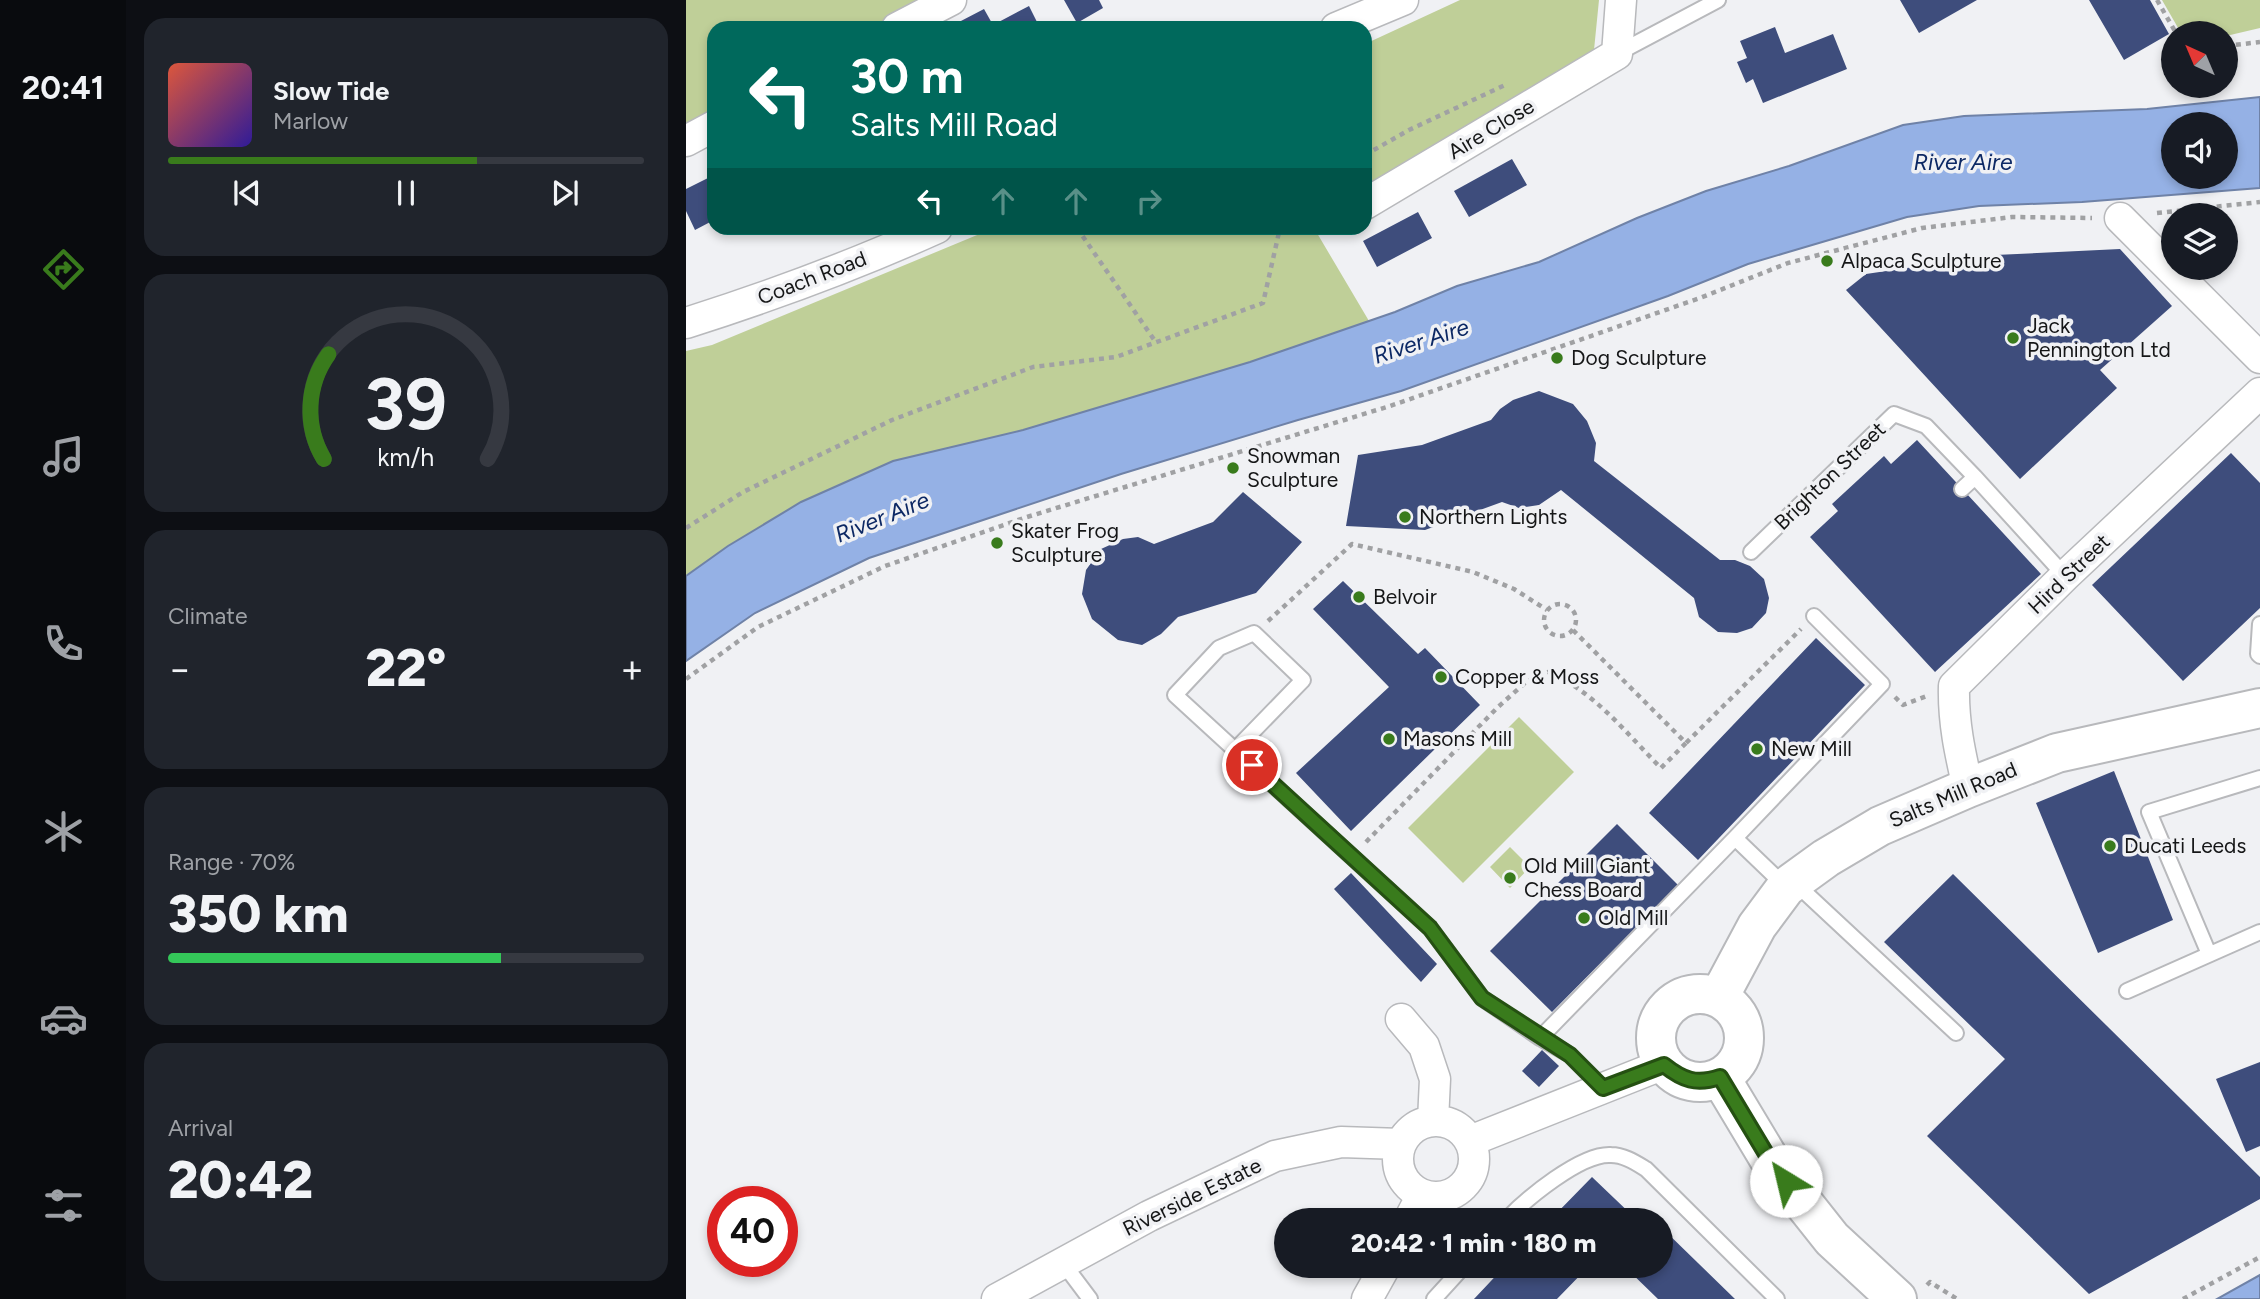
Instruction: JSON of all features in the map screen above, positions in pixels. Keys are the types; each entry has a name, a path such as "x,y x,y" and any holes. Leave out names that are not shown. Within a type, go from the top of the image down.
{"street":[{"path":"910,21 951,0"},
{"path":"1353,21 1404,0"},
{"path":"1617,54 1621,0"},
{"name":"Aire Close","path":"1372,200 1617,54"},
{"path":"686,141 707,130"},
{"path":"2120,218 2260,358"},
{"name":"Coach Road","path":"686,323 760,299 921,235"},
{"name":"Hird Street","path":"1955,686 2065,576 2260,393"},
{"path":"1955,686 1957,743 1968,788"},
{"name":"Salts Mill Road","path":"1719,997 1757,926 1790,885 1826,858 1880,825 2057,753 2260,708"},
{"path":"1704,993 1719,997 1732,1006 1741,1019 1744,1047 1737,1062 1720,1077 1696,1082 1681,1078 1664,1065 1657,1051 1656,1031 1664,1012 1675,1001 1689,994 1704,993"},
{"path":"1401,1019 1424,1046 1435,1079 1433,1121"},
{"path":"1470,1141 1664,1065"},
{"path":"1720,1077 1771,1162 1832,1239 1896,1295"},
{"path":"1433,1121 1447,1123 1462,1131 1470,1141 1475,1163 1471,1176 1461,1188 1415,1207 1410,1188 1398,1167 1401,1144 1414,1129 1433,1121"},
{"name":"Riverside Estate","path":"997,1299 1149,1216 1275,1156 1341,1142 1401,1144"},
{"path":"1367,1299 1379,1278"}],"lane":[{"path":"1617,54 1718,0"},
{"name":"Brighton Street","path":"1751,552 1894,414 1926,426 2065,576"},
{"path":"1962,489 1975,477"},
{"path":"1540,1038 1882,684 1814,616"},
{"path":"2260,624 2260,656"},
{"path":"1235,750 1303,680 1254,633 1219,648 1175,695 1235,750 1430,928 1482,998 1570,1055 1603,1088"},
{"path":"2209,954 2149,812 2260,778"},
{"path":"1735,838 1956,1033"},
{"path":"2127,991 2260,932"},
{"path":"1518,1208 1533,1194 1587,1161 1610,1154 1631,1160 1646,1170 1777,1299"},
{"path":"1063,1263 1090,1299"},
{"path":"1434,1299 1453,1278"}],"path":[{"path":"2157,0 2169,21"},
{"path":"2238,45 2260,42"},
{"path":"1372,151 1409,130 1514,80"},
{"path":"2238,204 2260,202"},
{"path":"686,679 758,627 885,566 1040,513 1390,406 1700,298 1788,262 1922,228 2012,217 2120,218 2161,213"},
{"path":"1082,235 1155,341"},
{"path":"686,528 743,492 892,419 1033,367 1116,357 1263,303 1278,235"},
{"path":"1254,633 1352,544 1473,572 1514,589 1547,610"},
{"path":"1562,603 1570,607 1575,614 1573,630 1566,635 1550,633 1544,626 1543,618 1547,610 1553,604 1562,603"},
{"path":"1365,849 1367,839 1497,707 1526,682 1548,673 1565,679 1587,694 1661,768 1814,616"},
{"path":"1573,630 1686,743"},
{"path":"1882,684 1902,705 1955,686"},
{"path":"2183,1299 2260,1257"},
{"path":"1896,1295 1930,1282 1957,1299"}],"green space":[{"path":"686,0 930,0 890,21 707,21 707,118 686,128"},
{"path":"1460,0 1599,0 1594,50 1577,78 1372,194 1372,41"},
{"path":"2162,0 2260,0 2260,28 2238,33 2238,21 2174,21"},
{"path":"977,235 1318,235 1369,321 1250,362 1023,430 893,461 801,502 728,546 686,576 686,351 712,345"},
{"path":"1519,717 1574,772 1463,883 1408,828"},
{"name":"Old Mill Giant Chess Board","path":"1510,847 1530,867 1510,888 1490,867"}],"water":[{"name":"River Aire","path":"2260,97 2260,188 2082,202 1979,206 1907,217 1748,264 1668,296 1401,391 1121,474 869,558 755,613 686,661 686,576 728,546 801,502 893,461 1023,430 1250,362 1395,312 1457,286 1539,262 1637,218 1706,191 1789,166 1903,125 1964,116 2147,109"},
{"path":"2260,1275 2260,1299 2217,1299"}],"building":[{"path":"1064,0 1099,0 1103,8 1076,21"},
{"path":"1900,0 1977,0 1919,33"},
{"path":"2089,0 2150,0 2162,21 2161,39 2124,60"},
{"path":"1029,6 1036,21 1001,21"},
{"path":"984,9 991,21 961,21"},
{"path":"1775,27 1785,53 1833,34 1847,69 1763,103 1753,79 1746,83 1737,62 1747,58 1740,41"},
{"path":"1512,159 1527,185 1469,217 1454,191"},
{"path":"707,178 707,224 695,230 686,211 686,189"},
{"path":"1418,212 1432,238 1377,267 1363,241"},
{"name":"Jack Pennington Ltd","path":"2120,249 2172,306 2100,370 2117,388 2020,479 1846,290 1866,274 1995,255"},
{"name":"Northern Lights","path":"1539,391 1573,404 1587,421 1596,443 1594,461 1720,560 1735,560 1750,566 1764,579 1769,598 1766,613 1752,628 1737,633 1718,632 1699,617 1694,598 1561,490 1539,505 1519,508 1502,502 1425,530 1346,526 1358,455 1422,445 1491,420 1513,400"},
{"path":"1917,440 2041,574 1935,672 1810,537 1838,511 1832,504 1884,456 1891,464"},
{"path":"2231,453 2260,483 2260,608 2183,681 2092,585"},
{"path":"1243,492 1302,542 1256,593 1178,617 1161,634 1142,645 1118,640 1092,619 1082,594 1086,570 1101,549 1123,539 1138,537 1154,544 1213,522"},
{"name":"Masons Mill","path":"1343,581 1418,654 1425,648 1480,705 1351,831 1296,773 1389,687 1313,609"},
{"name":"New Mill","path":"1816,638 1865,685 1698,860 1649,813"},
{"path":"2114,771 2173,920 2098,953 2036,803"},
{"name":"Old Mill","path":"1617,824 1678,885 1552,1012 1490,951"},
{"path":"1351,873 1437,964 1421,982 1334,889"},
{"path":"1953,874 2260,1177 2260,1199 2089,1294 1927,1136 2005,1059 1884,942"},
{"path":"1542,1050 1559,1066 1539,1087 1522,1071"},
{"path":"2260,1062 2260,1146 2246,1152 2216,1079"},
{"path":"1592,1177 1624,1208 1562,1208"},
{"path":"1673,1239 1735,1299 1658,1299 1636,1278 1673,1278"},
{"path":"1494,1278 1577,1278 1557,1299 1474,1299"}],"place":[{"name":"Alpaca Sculpture","path":"1827,261"},
{"name":"Jack Pennington Ltd","path":"2013,338"},
{"name":"Dog Sculpture","path":"1557,358"},
{"name":"Snowman Sculpture","path":"1233,468"},
{"name":"Northern Lights","path":"1405,517"},
{"name":"Skater Frog Sculpture","path":"997,543"},
{"name":"Belvoir","path":"1359,597"},
{"name":"Copper & Moss","path":"1441,677"},
{"name":"Masons Mill","path":"1389,739"},
{"name":"New Mill","path":"1757,749"},
{"name":"Ducati Leeds","path":"2110,846"},
{"name":"Old Mill Giant Chess Board","path":"1510,878"},
{"name":"Old Mill","path":"1584,918"}],"route":[{"path":"1252,765 1430,928 1482,998 1570,1055 1603,1088 1664,1065 1681,1078 1696,1082 1720,1077 1771,1162 1786,1181"}]}
